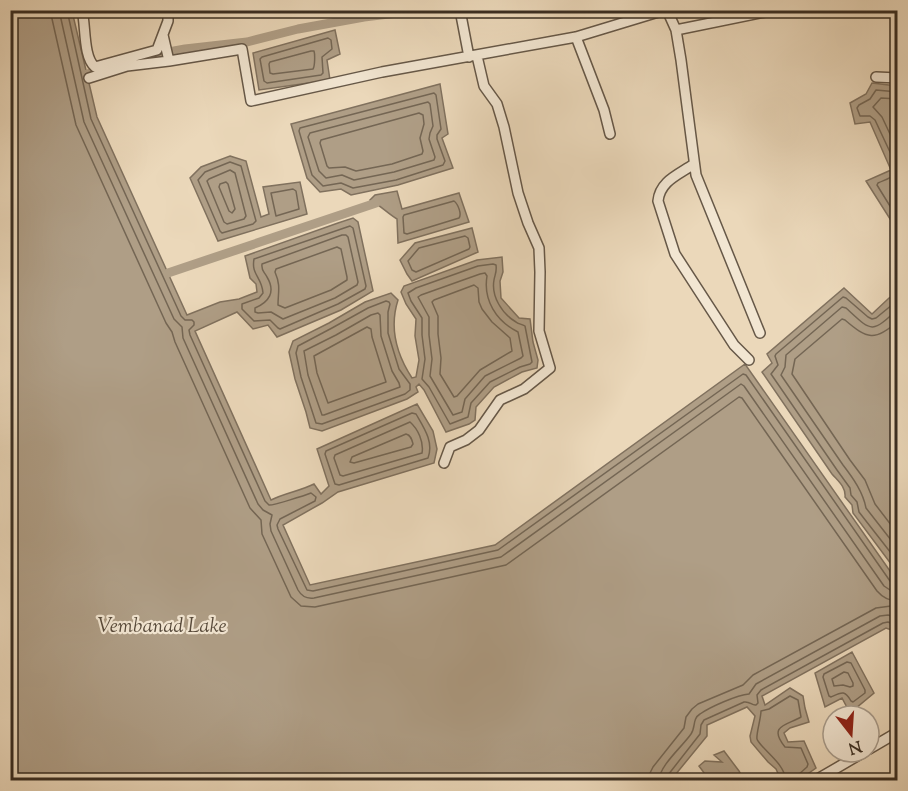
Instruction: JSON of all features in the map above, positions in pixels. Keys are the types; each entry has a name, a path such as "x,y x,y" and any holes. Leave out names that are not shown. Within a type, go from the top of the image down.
{"street":[{"path":"82,10 91,64 95,67 157,50 168,21 168,10"},
{"path":"444,463 450,447 466,440 479,430 500,400 524,389 550,368 539,331 539,248 518,193 497,104 484,86 462,27 460,10"},
{"path":"89,78 127,66 242,49 251,101 382,72 576,37 666,10 676,30 696,176 760,333"},
{"path":"676,30 775,10"},
{"path":"163,35 168,60"},
{"path":"576,37 604,110 610,134"},
{"path":"876,77 897,78"},
{"path":"694,164 664,184 659,192 658,201 675,254 734,345 749,360"},
{"path":"881,742 897,732"},
{"path":"816,780 843,764"}],"water":[{"name":"Vembanad Lake","path":"10,11 72,11 97,117 187,315 220,302 239,299 257,292 256,284 250,278 245,256 353,218 358,222 373,291 341,310 277,337 268,325 253,329 237,312 195,331 271,500 314,484 321,494 329,486 317,449 417,404 433,431 437,449 434,463 338,492 283,525 310,585 495,545 745,364 897,581 897,632 886,628 762,696 765,705 790,688 803,696 809,722 790,728 784,733 788,742 804,741 816,768 799,780 781,780 776,769 751,742 750,736 755,716 747,707 707,725 707,736 671,780 11,780"},
{"path":"335,30 340,54 327,60 330,80 259,90 253,53"},
{"path":"872,83 897,86 897,230 866,181 891,170 870,122 855,124 850,103 866,94"},
{"path":"440,84 448,134 442,138 453,168 398,185 351,195 341,189 320,192 307,178 291,124"},
{"path":"230,156 246,161 261,217 269,214 263,187 300,182 307,214 218,241 190,178 201,167"},
{"path":"397,191 402,209 459,193 469,222 398,243 397,219 370,200 375,195"},
{"path":"472,228 478,252 412,281 400,260 415,243"},
{"path":"502,257 501,298 519,318 530,319 538,360 537,368 522,372 494,387 476,407 475,420 446,432 419,384 416,387 418,392 407,399 322,431 310,428 289,352 293,341 365,302 391,293 398,300 394,321 396,341 402,360 412,378 416,377 419,360 415,336 416,319 401,292 404,286 477,260"},
{"path":"844,288 872,314 897,293 897,572 853,513 852,505 845,497 841,484 762,372 772,363 767,354"},
{"path":"852,652 874,693 861,704 845,704 842,698 831,704 824,704 815,673"},
{"path":"724,751 744,780 707,780 699,766 705,761 722,762 714,755"}],"waterway":[{"path":"147,56 247,42 298,29 409,10"},
{"path":"87,74 105,69"},
{"path":"168,273 376,203"}]}
